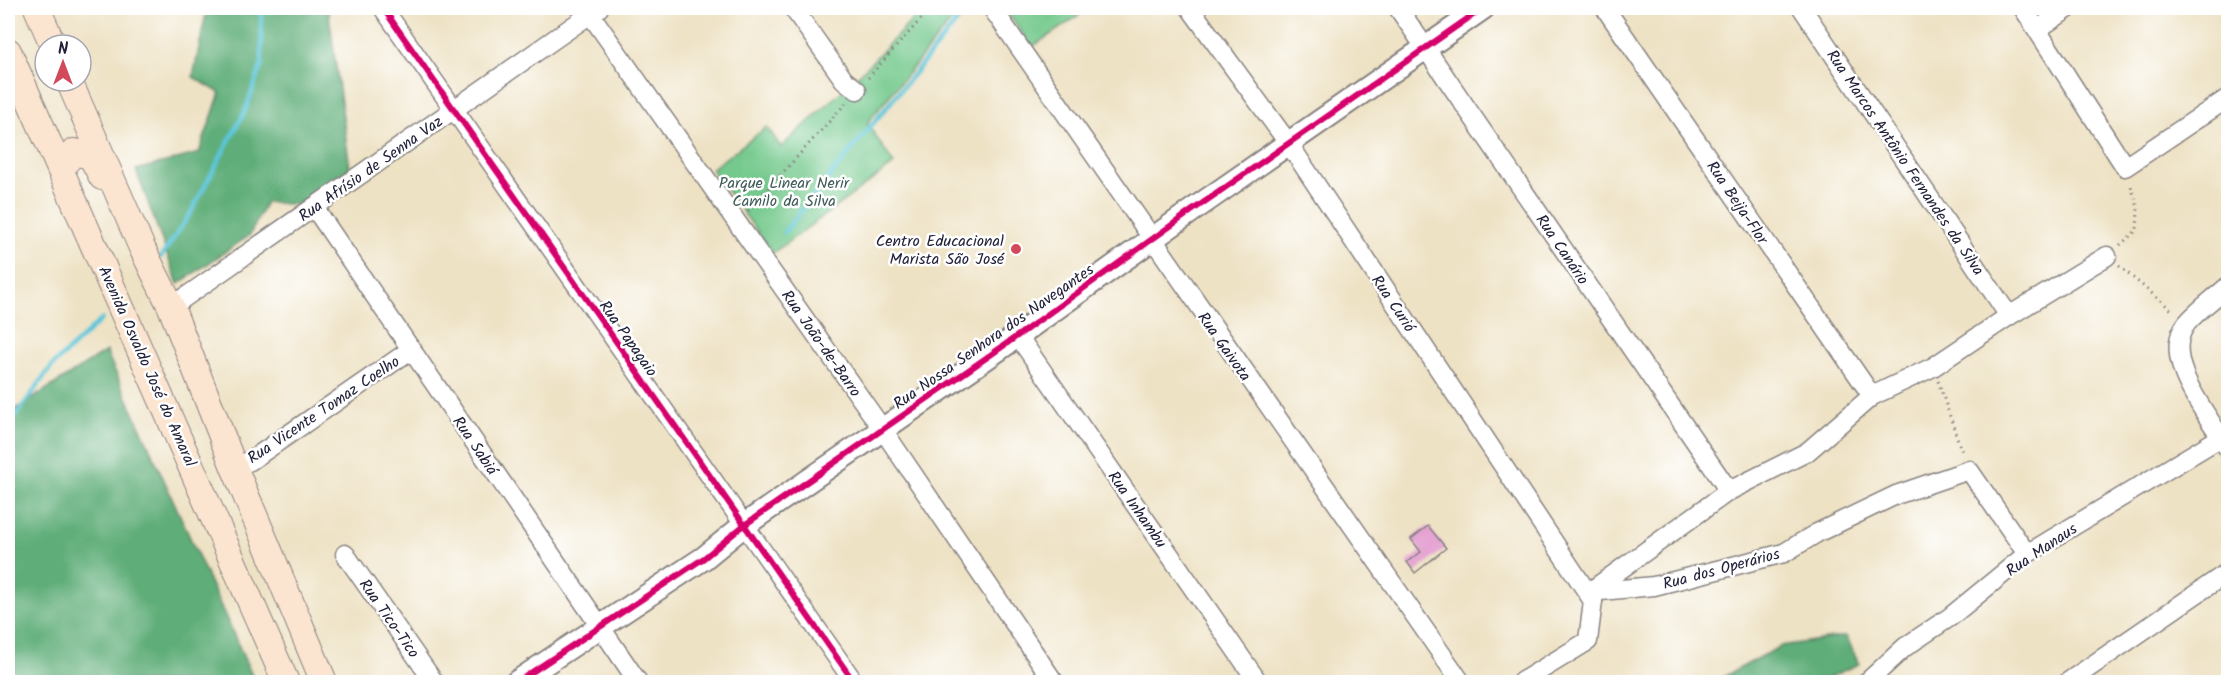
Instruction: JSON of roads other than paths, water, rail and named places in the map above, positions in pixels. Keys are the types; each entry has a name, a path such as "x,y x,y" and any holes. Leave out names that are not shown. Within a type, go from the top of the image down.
{"main road":[{"path":"37,8 48,33"},
{"name":"Avenida Osvaldo José do Amaral","path":"8,51 286,682"},
{"path":"74,93 142,248 171,307 234,467 324,682"},
{"path":"61,168 74,152 91,156 126,236 142,248"},
{"path":"221,530 239,532 255,522 255,518"}],"street":[{"name":"Rua Papagaio","path":"383,8 854,682"},
{"path":"793,8 850,85"},
{"name":"Rua Gaivota","path":"992,8 1151,240 1461,682"},
{"name":"Rua Curió","path":"1190,8 1289,144 1592,596"},
{"name":"Rua Canário","path":"1398,8 1729,491"},
{"name":"Rua Nossa Senhora dos Navegantes","path":"517,682 704,558 743,526 1018,336 1483,8"},
{"name":"Rua Beija-Flor","path":"1605,8 1872,396"},
{"name":"Rua Marcos Antônio Fernandes da Silva","path":"1802,8 2009,316"},
{"path":"2023,8 2126,167 2229,98"},
{"path":"2038,29 2069,8"},
{"name":"Rua Afrísio de Senna Vaz","path":"171,307 592,10"},
{"name":"Rua João-de-Barro","path":"592,10 737,223 883,430 1054,682"},
{"name":"Rua Sabiá","path":"314,207 639,682"},
{"path":"1521,682 1588,640 1592,596 1729,491 1807,452 1872,396 1934,367 2009,316 2107,256"},
{"path":"2226,440 2195,397 2184,372 2178,348 2186,324 2229,286"},
{"name":"Rua Inhambu","path":"1018,336 1258,682"},
{"name":"Rua Vicente Tomaz Coelho","path":"234,467 250,461 412,349"},
{"name":"Rua Manaus","path":"1867,682 1905,647 1950,617 2027,554 2226,440"},
{"name":"Rua dos Operários","path":"1592,596 1654,586 1784,553 1817,533 1896,495 1969,470 2027,554"},
{"name":"Rua Tico-Tico","path":"345,554 434,682"},
{"path":"2068,682 2229,572"}],"waterway":[{"path":"161,257 190,214 245,111 262,64 261,8"},
{"path":"784,232 968,8"},
{"path":"8,426 52,366 102,319"}],"place":[{"name":"Centro Educacional Marista São José","path":"1016,249"}],"park label":[{"name":"Parque Linear Nerir Camilo da Silva","path":"784,191"}]}
